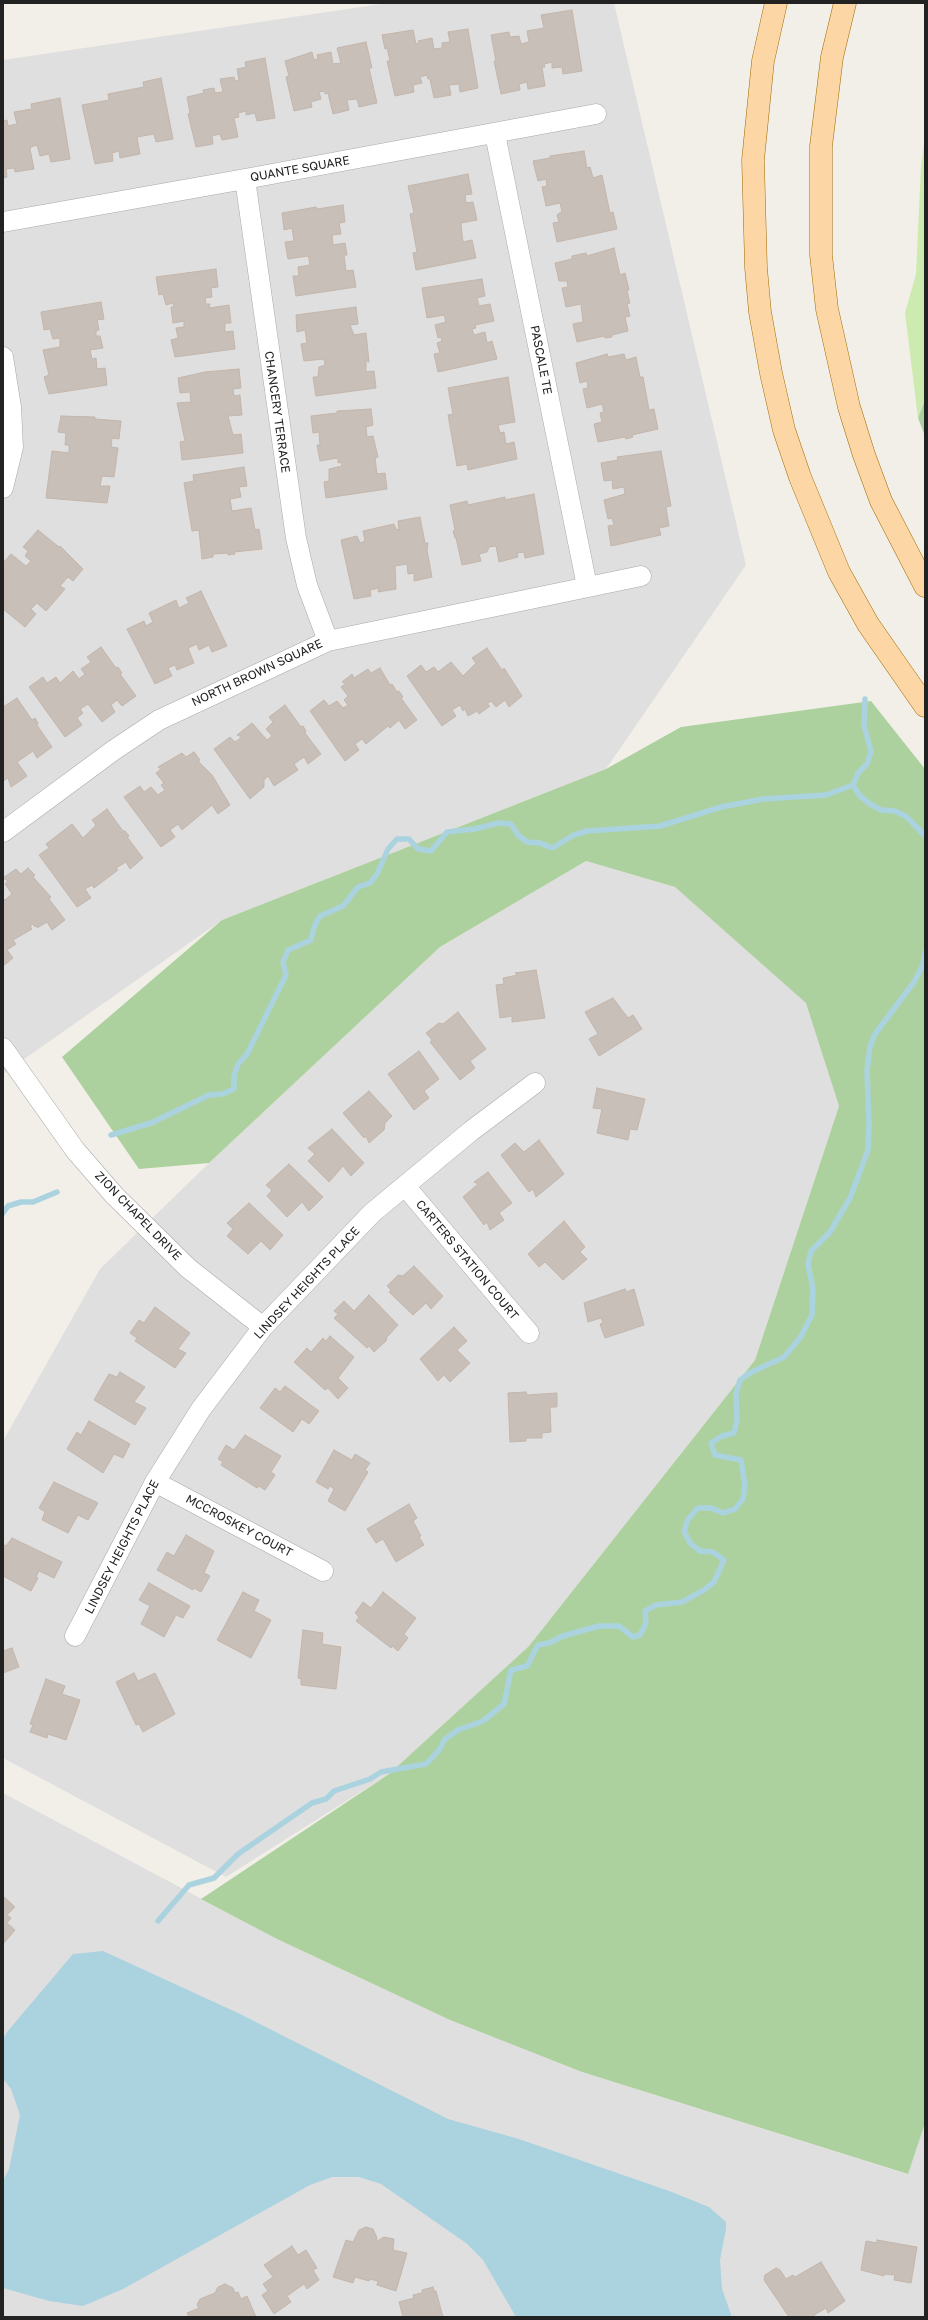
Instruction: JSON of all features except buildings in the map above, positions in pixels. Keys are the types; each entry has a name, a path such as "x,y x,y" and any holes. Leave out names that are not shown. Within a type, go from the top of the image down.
{"main road":[{"path":"776,3 763,61 752,160 756,268 760,312 771,373 784,430 800,477 840,572 868,624 925,706"},
{"path":"845,3 832,57 821,146 821,256 827,309 841,376 864,455 881,501 925,586"}],"street":[{"name":"QUANTE SQUARE","path":"3,222 495,134 596,114"},
{"name":"PASCALE TE","path":"495,134 587,586"},
{"name":"CHANCERY TERRACE","path":"245,179 296,538 307,585 328,641"},
{"path":"3,358 12,407 14,447 3,488"},
{"name":"NORTH BROWN SQUARE","path":"3,832 114,750 159,720 328,641 640,576"},
{"name":"ZION CHAPEL DRIVE","path":"3,1048 75,1150 114,1195 188,1268 263,1328"},
{"name":"LINDSEY HEIGHTS PLACE","path":"76,1636 155,1482 201,1409 263,1328 372,1213 471,1131 535,1083"},
{"name":"CARTERS STATION COURT","path":"406,1186 529,1334"},
{"name":"MCCROSKEY COURT","path":"155,1482 323,1571"}],"shaded area":[{"path":"388,3 614,3 746,565 606,769 222,920 3,1074 3,60"},
{"path":"586,861 675,887 805,995 839,1106 755,1360 529,1646 389,1774 226,1877 3,1758 3,1441 100,1269 209,1163 440,947"},
{"path":"3,1793 277,1939 450,2020 582,2072 907,2174 925,2123 925,2317 3,2317"}],"green space":[{"path":"925,136 925,400 918,418 905,313 916,274 921,167"},
{"path":"925,400 925,436 918,418"},
{"path":"871,701 925,769 925,2123 908,2174 582,2072 450,2020 277,1939 201,1899 389,1774 529,1646 755,1360 839,1106 806,1003 675,887 586,861 440,947 209,1163 139,1169 62,1057 222,920 606,769 681,727"}],"water":[{"path":"103,1951 238,2013 448,2119 519,2139 672,2192 709,2207 726,2222 720,2260 722,2289 732,2317 516,2317 483,2260 466,2243 381,2184 359,2177 332,2177 310,2185 123,2289 83,2306 49,2301 3,2288 3,2181 9,2169 20,2115 11,2089 3,2079 3,2039 7,2032 73,1954"}],"waterway":[{"path":"865,699 864,726 871,751 867,764 858,773 853,785 860,796 870,804 881,810 895,811 907,817 925,836"},
{"path":"111,1135 151,1123 209,1095 222,1094 234,1089 234,1076 238,1064 247,1054 286,975 283,962 288,950 311,940 314,927 320,916 343,906 358,887 370,883 377,874 388,849 397,839 409,839 418,849 431,851 447,832 475,829 498,823 511,824 518,835 527,842 540,843 552,848 574,835 587,831 660,826 721,807 763,799 826,795 853,785"},
{"path":"158,1921 189,1885 214,1878 238,1854 312,1803 326,1799 334,1791 370,1779 381,1772 426,1764 439,1750 445,1739 458,1730 483,1721 504,1704 511,1670 527,1666 538,1645 549,1643 563,1636 599,1626 619,1626 633,1637 640,1635 646,1623 645,1611 656,1605 682,1602 704,1590 714,1582 724,1560 713,1552 700,1551 690,1543 684,1531 688,1519 698,1508 711,1508 723,1513 735,1509 743,1499 745,1486 741,1460 715,1455 711,1443 722,1436 734,1433 737,1420 736,1394 740,1380 750,1373 784,1357 800,1338 812,1315 813,1289 808,1264 811,1251 830,1232 850,1198 868,1150 869,1124 867,1071 870,1046 875,1034 914,982 923,965 925,952"},
{"path":"3,1213 8,1206 21,1202 33,1202 57,1192"}]}
